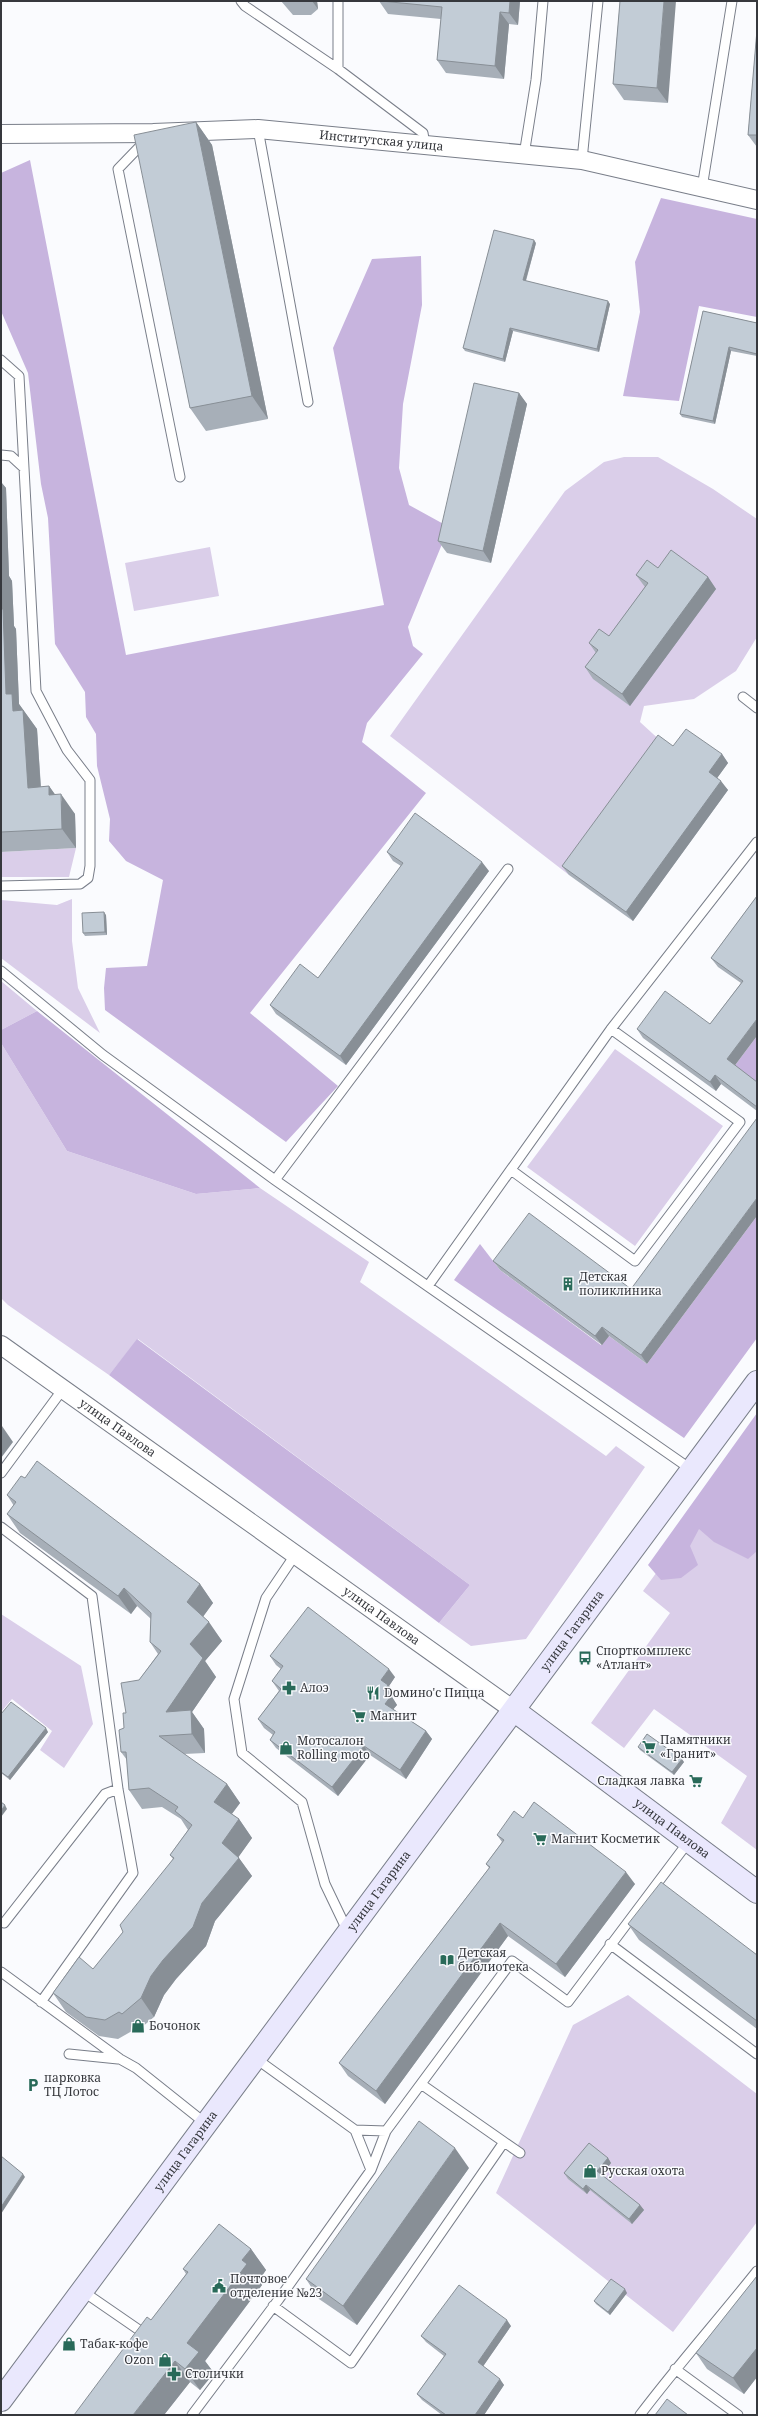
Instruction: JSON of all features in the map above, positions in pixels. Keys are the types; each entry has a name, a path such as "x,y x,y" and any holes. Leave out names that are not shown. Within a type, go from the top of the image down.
{"main road":[{"name":"улица Гагарина","path":"1,2400 205,2123 515,1710 757,1382"},
{"name":"улица Павлова","path":"515,1710 757,1892"}],"street":[{"name":"Институтская улица","path":"1,134 153,133 258,129 582,160 757,200"},
{"name":"улица Павлова","path":"1,1345 515,1710"}],"lane":[{"path":"241,1 245,6 338,69 423,133 425,145"},
{"path":"338,1 338,69"},
{"path":"524,155 536,80 543,1"},
{"path":"582,160 598,1"},
{"path":"702,188 732,1"},
{"path":"258,129 308,402"},
{"path":"153,133 118,170 180,477"},
{"path":"1,360 19,376 36,691 67,750 90,780 90,866 88,878 80,884 1,886"},
{"path":"1,455 11,456 24,468"},
{"path":"743,697 757,708"},
{"path":"428,1286 611,1029 757,842"},
{"path":"275,1180 508,869"},
{"path":"1,971 103,1054 275,1180 692,1470"},
{"path":"510,1170 635,1261 740,1122 611,1029"},
{"path":"1,1473 63,1389"},
{"path":"1,1528 92,1596 118,1789 133,1873 41,2002"},
{"path":"295,1555 266,1598 251,1641 234,1699 237,1722 242,1753 302,1802 325,1884 348,1933"},
{"path":"2,1923 105,1794 118,1789"},
{"path":"192,2415 274,2306 371,2170 386,2131 512,1961 568,2002 610,1944 689,1841"},
{"path":"610,1944 757,2054"},
{"path":"1,1972 120,2059 136,2068 205,2123"},
{"path":"68,2054 120,2059"},
{"path":"255,2058 355,2130 371,2170"},
{"path":"421,2084 520,2153"},
{"path":"355,2130 386,2131"},
{"path":"274,2306 351,2363 504,2142"},
{"path":"640,2415 675,2369 693,2351 757,2271"},
{"path":"82,2290 142,2332"},
{"path":"675,2369 738,2415"}],"shaded area":[{"path":"30,160 126,655 384,605 333,348 372,259 421,256 422,305 403,404 399,468 409,505 449,527 408,627 413,646 423,654 367,723 362,742 426,793 250,1013 338,1086 286,1142 105,1010 104,988 106,968 147,966 163,880 126,861 109,841 110,819 97,766 96,734 86,717 85,692 55,644 48,518 41,484 28,373 1,311 1,173"},
{"path":"661,198 757,219 757,317 699,306 679,401 623,396 640,312 635,262"},
{"path":"624,457 658,457 713,489 757,519 757,637 736,671 694,699 644,706 640,722 664,744 569,875 390,736 565,491 604,462"},
{"path":"210,547 219,596 134,611 125,563"},
{"path":"76,848 69,877 1,877 1,852"},
{"path":"72,899 72,941 78,988 100,1033 1,958 1,900 57,905"},
{"path":"1,981 37,1011 1,1030"},
{"path":"37,1011 260,1188 196,1194 67,1151 1,1043 1,1030"},
{"path":"757,1036 757,1086 733,1068"},
{"path":"1,1043 67,1151 196,1194 260,1188 369,1262 360,1282 606,1456 616,1446 645,1467 526,1639 471,1646 439,1623 470,1585 138,1339 109,1375 8,1305 1,1298"},
{"path":"615,1049 723,1126 635,1246 527,1167"},
{"path":"757,1216 757,1338 684,1438 454,1280 480,1244 500,1270 601,1345 609,1336 647,1364"},
{"path":"137,1339 470,1585 439,1623 109,1375"},
{"path":"757,1413 757,1551 748,1559 714,1542 699,1529 690,1546 698,1565 681,1578 661,1580 648,1565"},
{"path":"757,1435 757,1850 721,1823 747,1776 654,1709 624,1748 591,1723 670,1613 643,1591"},
{"path":"1,1614 81,1666 93,1724 64,1768 40,1750 52,1731 12,1699 1,1712"},
{"path":"628,1995 757,2094 757,2222 673,2332 496,2193 573,2025"}],"building":[{"path":"381,1 510,1 509,13 500,12 495,66 437,60 442,7"},
{"path":"620,1 664,1 657,88 613,84"},
{"path":"757,30 757,135 748,135"},
{"path":"196,122 252,396 190,408 134,135"},
{"path":"494,230 534,240 523,280 608,301 597,349 510,328 503,359 463,348"},
{"path":"703,311 757,323 757,354 729,347 713,421 680,414"},
{"path":"474,383 519,393 483,551 438,541"},
{"path":"671,550 708,577 622,694 585,667 598,650 589,643 599,629 609,636 648,583 636,575 647,560 658,568"},
{"path":"1,609 3,609 6,694 12,694 13,711 23,710 28,788 49,786 49,795 61,794 62,829 1,832"},
{"path":"686,729 722,754 709,772 721,781 626,912 562,866 658,735 673,746"},
{"path":"415,813 482,862 340,1056 270,1005 300,964 318,978 403,863 387,852"},
{"path":"757,896 757,1019 727,1059 757,1082 757,1107 715,1075 710,1082 637,1029 665,991 710,1024 743,981 711,958"},
{"path":"104,912 105,932 83,933 82,913"},
{"path":"757,1118 757,1198 641,1355 602,1327 595,1336 493,1261 529,1213 631,1289"},
{"path":"37,1461 200,1584 187,1602 209,1622 190,1644 203,1658 166,1712 191,1710 192,1734 159,1736 227,1784 214,1802 239,1819 222,1843 239,1858 202,1903 193,1927 163,1960 151,1976 141,1998 122,2014 119,2012 105,2020 86,2017 53,1993 79,1957 93,1969 123,1932 120,1925 174,1858 170,1855 192,1825 175,1811 178,1807 149,1788 129,1790 126,1752 121,1752 119,1730 124,1728 123,1713 126,1713 121,1683 139,1680 161,1651 150,1642 151,1613 124,1588 118,1596 7,1514 16,1502 7,1495 21,1476 25,1478"},
{"path":"308,1607 389,1669 381,1680 388,1685 384,1691 391,1696 385,1704 426,1731 400,1770 364,1746 332,1787 270,1740 275,1732 258,1719 281,1689 272,1681 283,1666 270,1656"},
{"path":"11,1702 46,1728 8,1777 1,1772 1,1714"},
{"path":"647,1734 682,1759 672,1772 638,1747"},
{"path":"1,1802 5,1805 1,1811"},
{"path":"534,1802 626,1872 556,1964 500,1923 376,2091 339,2063 490,1867 486,1864 504,1840 497,1835 514,1811 523,1818"},
{"path":"661,1882 757,1955 757,2021 628,1924"},
{"path":"419,2121 455,2148 343,2306 306,2279"},
{"path":"589,2143 608,2158 597,2171 640,2205 629,2219 586,2185 583,2189 564,2173"},
{"path":"1,2156 23,2174 1,2207"},
{"path":"219,2224 251,2249 242,2260 247,2264 187,2343 199,2352 185,2369 175,2361 133,2415 74,2415 147,2317 151,2320 188,2272 183,2269"},
{"path":"757,2276 757,2348 733,2378 696,2353"},
{"path":"611,2279 625,2289 608,2312 594,2301"},
{"path":"459,2285 507,2320 478,2362 500,2379 475,2415 446,2415 417,2394 446,2354 421,2336"},
{"path":"667,2399 688,2415 655,2415"}],"place":[{"name":"Детская поликлиника","path":"568,1284"},
{"name":"Спорткомплекс «Атлант»","path":"585,1658"},
{"name":"Алоэ","path":"289,1688"},
{"name":"Doмино'с Пицца","path":"373,1693"},
{"name":"Магнит","path":"359,1716"},
{"name":"Памятники «Гранит»","path":"649,1747"},
{"name":"Мотосалон Rolling moto","path":"286,1748"},
{"name":"Сладкая лавка","path":"696,1781"},
{"name":"Магнит Косметик","path":"540,1839"},
{"name":"Детская библиотека","path":"447,1960"},
{"name":"Бочонок","path":"138,2026"},
{"name":"парковка ТЦ Лотос","path":"33,2085"},
{"name":"Русская охота","path":"590,2171"},
{"name":"Почтовое отделение №23","path":"219,2286"},
{"name":"Табак-кофе","path":"69,2344"},
{"name":"Ozon","path":"165,2360"},
{"name":"Столички","path":"174,2374"}]}
